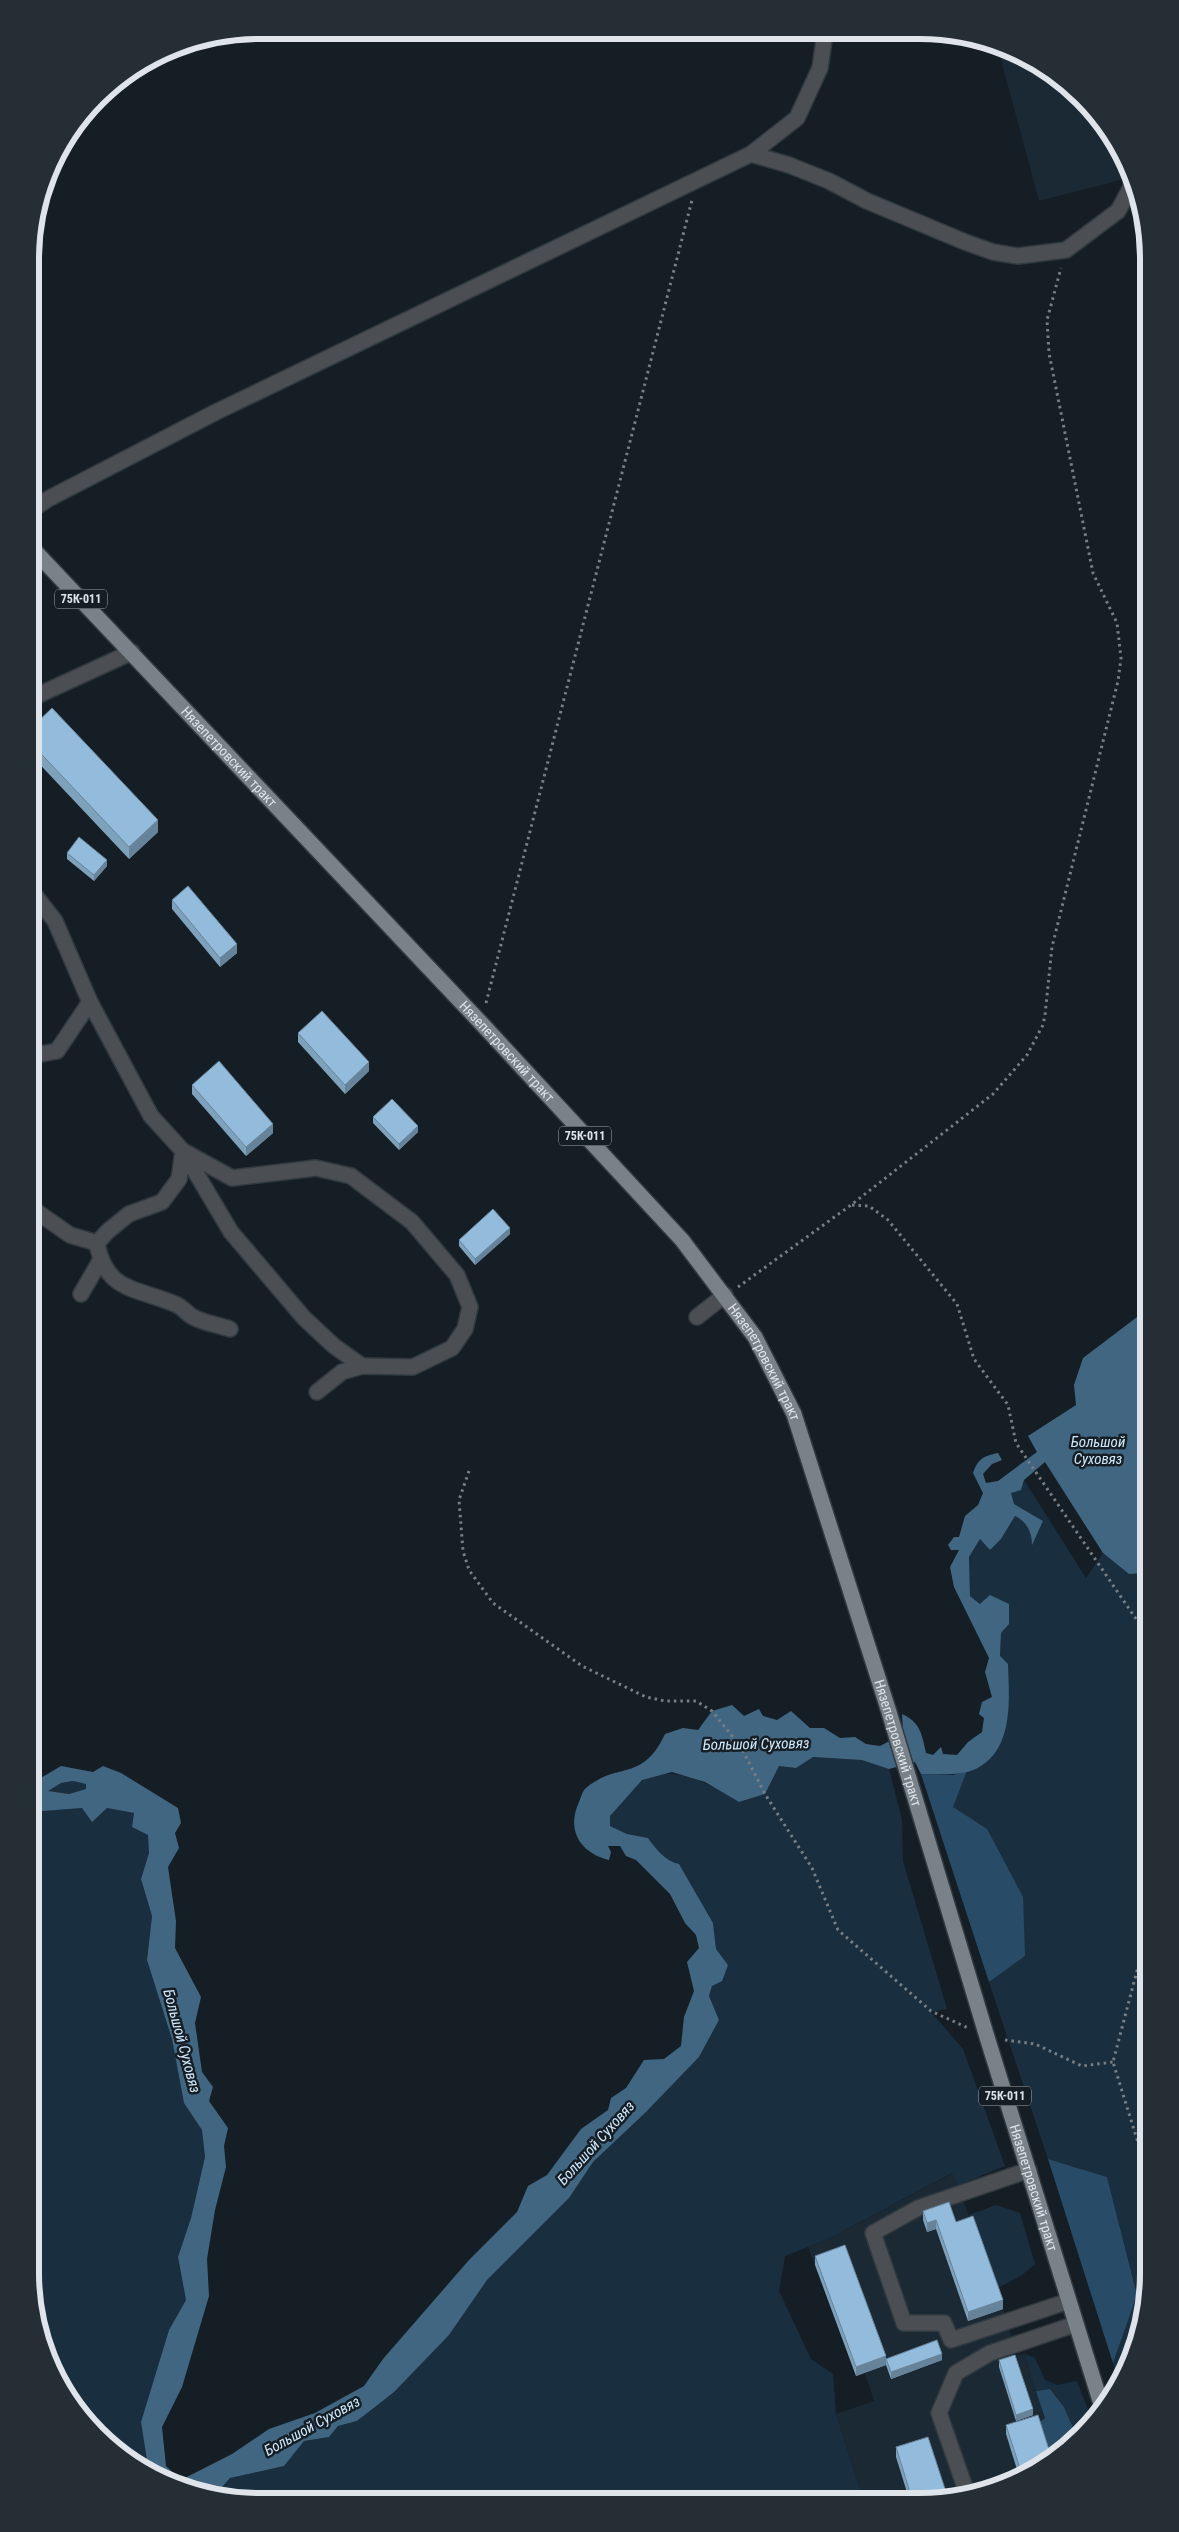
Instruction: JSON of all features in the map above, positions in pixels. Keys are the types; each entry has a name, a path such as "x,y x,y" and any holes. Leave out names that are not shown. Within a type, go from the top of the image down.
{"main road":[{"name":"Нязепетровский тракт","path":"39,555 481,1022 682,1240 726,1295 755,1337 794,1414 889,1712 987,2037 1100,2400"}],"lane":[{"path":"39,506 216,412 751,154 797,118 820,68 824,39"},
{"path":"751,154 789,164 829,181 867,201 993,252 1018,256 1066,250 1132,200"},
{"path":"1118,211 1130,190"},
{"path":"39,695 132,652"},
{"path":"39,901 55,921 90,1002 151,1116 184,1151 231,1232 304,1318 334,1346 362,1366"},
{"path":"39,1055 57,1052 90,1002"},
{"path":"97,1243 108,1231 129,1214 162,1202 179,1179 184,1151"},
{"path":"184,1151 232,1178 316,1168 351,1176 412,1222 457,1275 470,1307 465,1329 452,1348 414,1367 362,1366 342,1372 317,1392"},
{"path":"39,1213 70,1235 97,1243"},
{"path":"97,1243 100,1261 114,1279 135,1291 184,1308 192,1317 230,1329"},
{"path":"81,1294 100,1261"},
{"path":"697,1317 726,1295"},
{"path":"1028,2170 918,2208 873,2233 904,2324 944,2324 951,2340 1069,2301"},
{"path":"965,2488 939,2413 956,2373 990,2353 1076,2324"}],"path":[{"path":"481,1022 697,180"},
{"path":"726,1295 851,1205 993,1094 1021,1064 1043,1025 1046,1015 1052,947 1118,681 1121,658 1117,623 1093,573 1049,353 1047,320 1066,250"},
{"path":"851,1205 869,1206 888,1220 956,1304 974,1359 1008,1405 1016,1443 1140,1625"},
{"path":"469,1471 459,1500 463,1551 469,1570 493,1603 582,1666 646,1697 665,1701 696,1701 712,1711 742,1747 765,1794 812,1868 838,1930 931,2011 987,2037 1035,2044 1082,2066 1113,2062"},
{"path":"1140,1958 1113,2062 1140,2151"}],"shaded area":[{"path":"999,54 1030,68 1054,84 1076,103 1095,125 1111,149 1125,179 1039,201"},
{"path":"1024,1480 1086,1578 1103,1553 1129,1574 1140,1573 1140,2287 1133,2330 1116,2374 1113,2363 1137,2295 1107,2177 1048,2159 989,1982 1025,1956 953,1807 967,1771 981,1767 1008,1664 1000,1657 1001,1633 1009,1624 970,1596 969,1557 980,1539 990,1550 1001,1539 1015,1516 1028,1527 1032,1543 1043,1521 1014,1504 1010,1493 1021,1490"},
{"path":"812,1757 862,1760 889,1769 902,1820 903,1861 947,2009 931,2012 963,2049 1005,2166 958,2185 952,2173 830,2238 785,2256 779,2291 811,2359 833,2374 836,2414 861,2493 245,2493 220,2490 230,2478 284,2466 304,2441 329,2437 338,2426 358,2421 449,2335 487,2280 569,2198 593,2162 646,2112 699,2057 719,2020 709,1996 712,1986 728,1965 716,1949 713,1923 679,1864 665,1857 648,1838 627,1834 610,1826 610,1816 639,1782 656,1775 681,1775 693,1778 739,1802 765,1794 779,1766 796,1768"},
{"path":"967,1771 953,1807 987,1829 1023,1897 1025,1956 989,1982 921,1774 953,1775"},
{"path":"73,1781 86,1784 86,1789 69,1794 47,1791 61,1783"},
{"path":"107,1808 134,1813 132,1827 148,1835 149,1853 141,1879 152,1916 147,1960 172,2039 184,2102 202,2130 205,2157 191,2218 178,2257 186,2300 169,2330 141,2422 148,2463 114,2439 84,2407 61,2370 50,2344 43,2316 39,2287 39,1811"},
{"path":"1048,2159 1107,2177 1137,2295 1113,2363"},
{"path":"953,2173 1003,2309 1011,2335 1013,2355 1025,2354 1045,2418 1049,2451 1017,2471 977,2486 934,2493 861,2493 836,2414 874,2401 865,2373 856,2376 808,2247 830,2238"},
{"path":"996,2205 1020,2213 1035,2264 1022,2275 996,2289 969,2215"},
{"path":"1025,2354 1035,2358 1045,2380 1057,2385 1077,2381 1089,2414 1074,2431 1064,2407 1050,2389 1036,2391"},
{"path":"1050,2389 1064,2407 1074,2431 1047,2453 1038,2424 1045,2418 1036,2391"}],"water":[{"name":"Большой Суховяз","path":"1140,1315 1140,1573 1129,1574 1103,1553 1045,1462 1024,1480 1021,1490 1011,1493 1014,1504 1043,1521 1032,1545 1028,1528 1023,1521 1015,1516 1001,1539 990,1550 980,1539 969,1557 970,1596 980,1604 990,1595 1009,1604 1009,1624 1001,1633 1000,1656 1008,1664 1009,1705 1004,1733 992,1757 975,1770 968,1772 921,1774 915,1762 889,1769 862,1760 813,1757 796,1768 779,1766 765,1794 739,1802 705,1782 672,1772 642,1780 610,1816 610,1826 627,1834 648,1838 665,1857 679,1864 713,1923 716,1949 728,1965 722,1981 712,1986 709,1996 719,2020 699,2057 646,2112 593,2162 569,2198 487,2280 449,2335 394,2392 357,2421 338,2426 329,2437 304,2441 284,2466 230,2478 220,2490 182,2479 232,2454 269,2429 315,2413 364,2386 383,2359 469,2260 517,2212 528,2186 547,2175 581,2129 608,2110 611,2098 626,2088 644,2060 664,2059 681,2046 684,2017 694,1991 687,1962 699,1948 696,1935 685,1923 670,1894 636,1860 626,1856 620,1846 608,1846 611,1852 609,1860 599,1857 583,1846 575,1831 574,1822 575,1812 586,1788 609,1775 638,1766 656,1749 665,1734 683,1728 698,1730 712,1711 732,1705 744,1716 759,1709 763,1716 777,1720 791,1711 810,1728 824,1728 840,1738 855,1737 866,1744 880,1746 903,1734 902,1714 913,1721 919,1729 926,1753 933,1755 941,1747 943,1754 957,1755 968,1742 982,1732 984,1718 979,1714 982,1702 992,1697 985,1672 989,1658 954,1587 950,1567 959,1550 951,1550 948,1545 954,1537 959,1537 965,1516 978,1505 983,1493 973,1473 979,1461 988,1455 998,1453 1002,1460 992,1464 983,1474 986,1483 998,1481 1037,1452 1028,1436 1076,1405 1074,1385 1083,1358"},
{"name":"Большой Суховяз","path":"61,1766 93,1772 103,1766 121,1773 178,1808 181,1823 175,1833 179,1848 168,1867 176,1921 175,1948 201,1997 195,2023 202,2072 213,2087 209,2101 228,2128 224,2146 226,2167 215,2210 207,2259 209,2296 182,2387 162,2427 166,2466 178,2478 147,2463 141,2422 169,2330 186,2300 178,2257 191,2218 205,2157 202,2130 184,2103 172,2039 147,1960 152,1916 141,1879 149,1853 148,1835 132,1827 134,1813 107,1808 92,1822 82,1808 39,1811 39,1779","holes":["73,1781 86,1784 86,1789 69,1794 48,1791 61,1783"]}],"building":[{"path":"52,708 158,820 129,847 39,752 39,720"},
{"path":"79,837 107,860 94,875 67,853"},
{"path":"188,886 237,944 220,958 172,900"},
{"path":"322,1011 369,1062 345,1085 298,1033"},
{"path":"219,1061 273,1124 246,1147 192,1085"},
{"path":"392,1099 418,1126 399,1144 373,1117"},
{"path":"493,1209 510,1228 475,1259 459,1240"},
{"path":"949,2202 956,2222 973,2216 1003,2300 968,2312 936,2220 927,2223 923,2211"},
{"path":"845,2245 886,2356 856,2367 815,2256"},
{"path":"937,2340 942,2354 891,2372 886,2359"},
{"path":"1015,2355 1033,2409 1016,2415 999,2360"},
{"path":"1038,2415 1049,2451 1020,2469 1006,2425"},
{"path":"928,2437 946,2491 910,2493 896,2447"}]}
